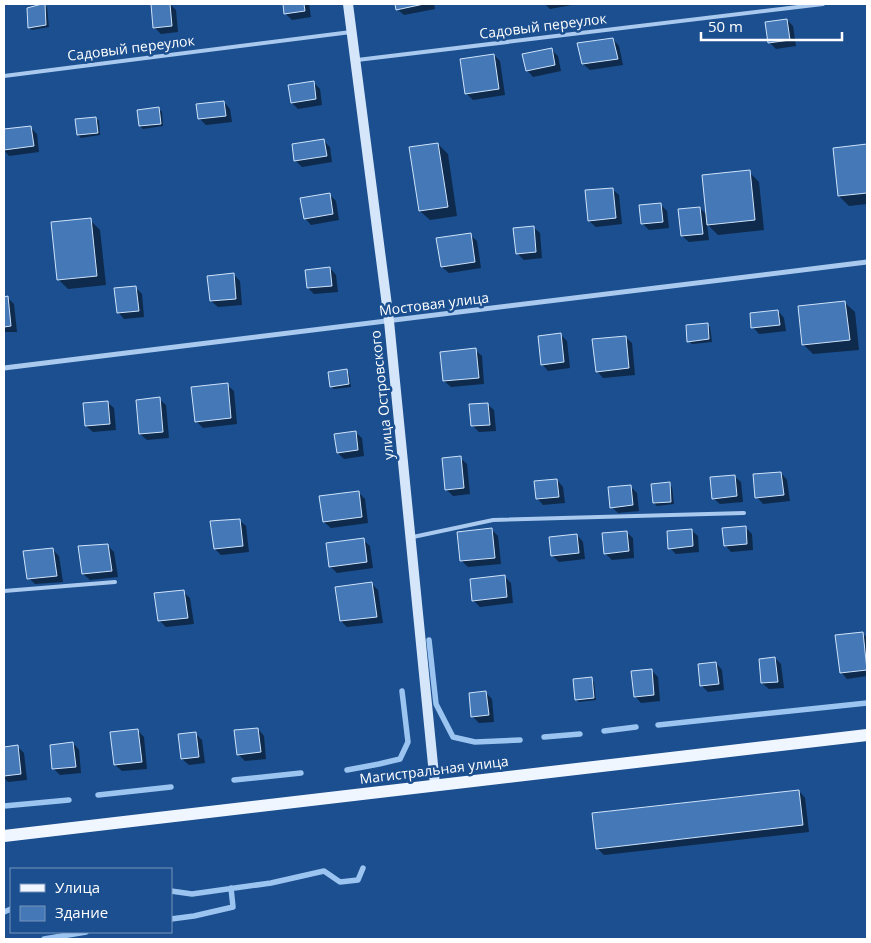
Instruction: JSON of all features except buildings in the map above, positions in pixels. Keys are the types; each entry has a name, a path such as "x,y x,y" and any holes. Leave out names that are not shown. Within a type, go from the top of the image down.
{"main road":[{"name":"Магистральная улица","path":"4,836 867,735"}],"street":[{"name":"улица Островского","path":"348,4 388,321 435,785"},
{"name":"Мостовая улица","path":"4,368 867,262"}],"lane":[{"name":"Садовый переулок","path":"355,60 823,4"},
{"name":"Садовый переулок","path":"4,76 351,32"},
{"path":"410,538 493,520 744,513"},
{"path":"4,590 115,582"}],"waterway":[{"path":"429,640 436,704 453,737 475,742 520,740"},
{"path":"347,770 400,759 408,742 402,691"},
{"path":"658,725 867,703"},
{"path":"604,731 636,727"},
{"path":"544,737 580,734"},
{"path":"234,780 301,773"},
{"path":"98,795 171,787"},
{"path":"4,806 69,800"},
{"path":"172,891 192,894 271,883 324,871 340,882 358,880 363,868"},
{"path":"172,919 233,907 231,888"},
{"path":"4,912 10,909"},
{"path":"44,939 80,933"}]}
